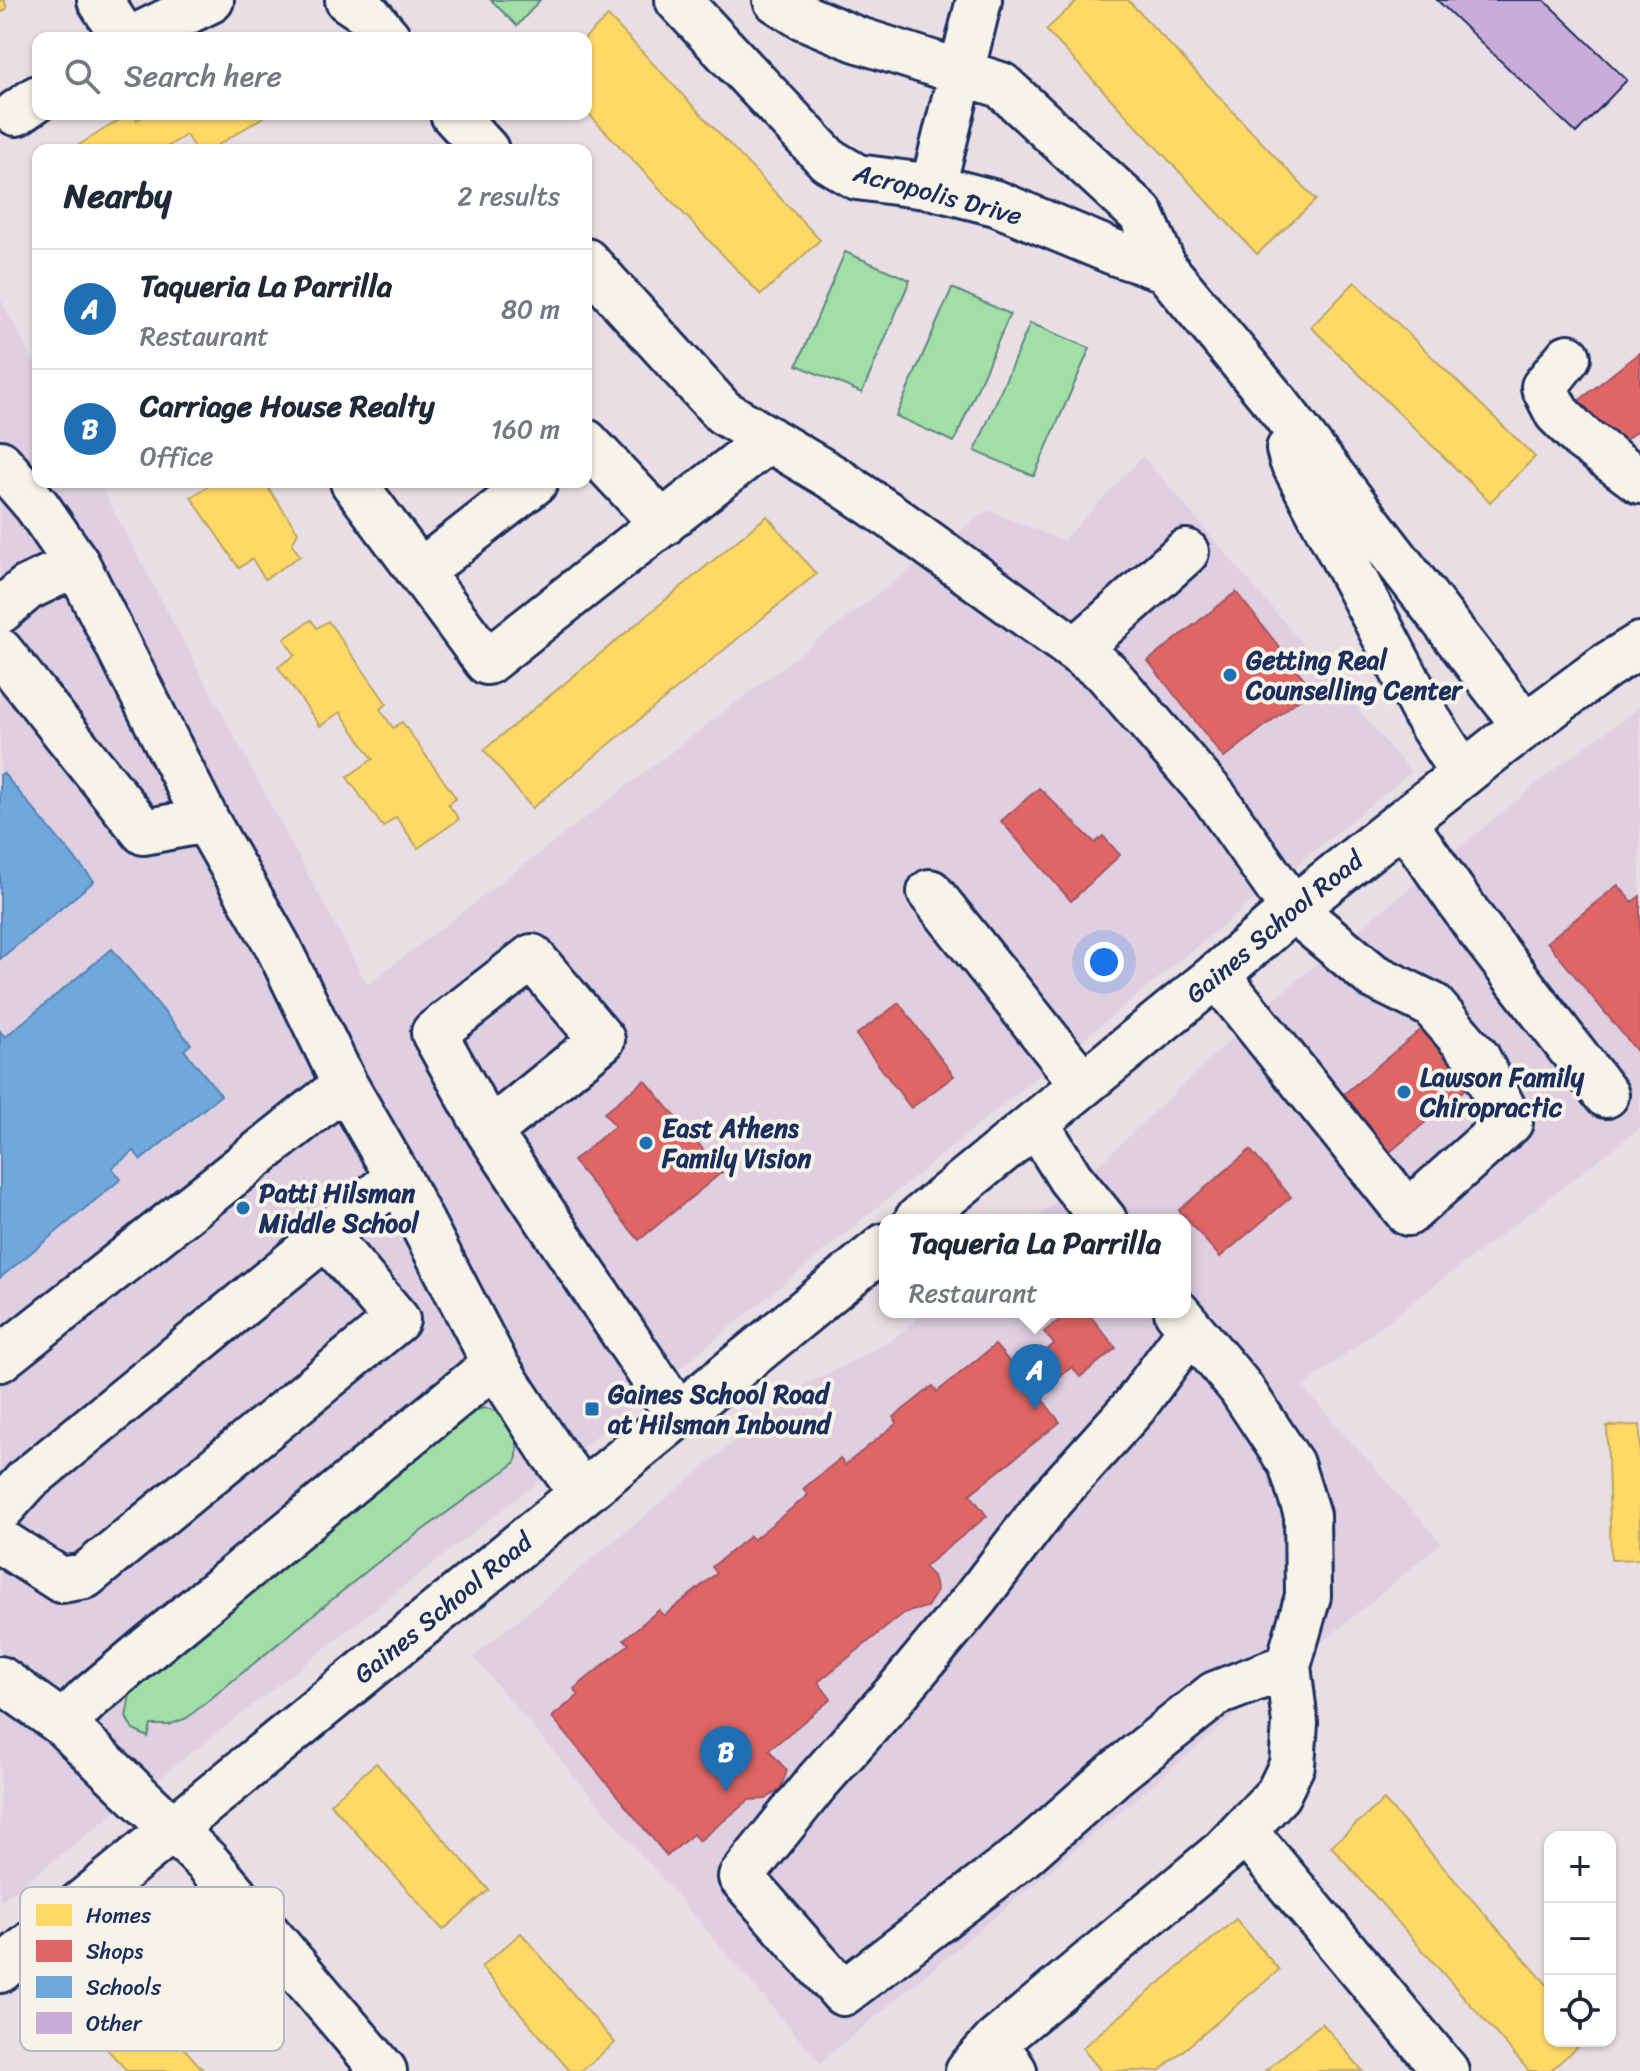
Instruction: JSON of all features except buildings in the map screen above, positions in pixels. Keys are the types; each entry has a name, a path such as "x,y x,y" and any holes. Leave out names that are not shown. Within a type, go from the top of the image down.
{"main road":[{"path":"100,0 120,32"},
{"path":"145,32 211,0"},
{"path":"348,0 366,12 383,32"},
{"name":"Acropolis Drive","path":"678,0 828,160 857,177 933,187 996,203 1116,253 1165,269"},
{"path":"776,0 801,16 856,39 1001,85 1141,214 1165,269 1277,404 1525,726"},
{"path":"933,187 979,0"},
{"path":"458,120 480,144"},
{"path":"592,268 723,412 892,517 1106,672 1215,798 1293,909 1373,976 1432,1005 1477,1057 1510,1122 1408,1213 1217,975"},
{"path":"1568,357 1544,387 1557,413 1581,437 1640,481"},
{"path":"1277,404 1292,460 1429,721 1463,774"},
{"path":"357,488 487,662 769,439"},
{"path":"592,448 663,524"},
{"path":"0,463 37,506 77,564 206,820 277,945 345,1085 398,1177 495,1364 582,1493"},
{"path":"420,572 527,488"},
{"path":"1076,650 1186,552"},
{"path":"0,611 27,588 77,564"},
{"name":"Gaines School Road","path":"924,1214 1217,975 1293,909 1525,726 1606,666 1640,645"},
{"path":"0,651 144,832 206,820"},
{"path":"1404,822 1475,924 1606,1095"},
{"path":"930,892 1083,1084"},
{"path":"0,1359 345,1085"},
{"path":"1036,1123 1070,1178 1099,1214"},
{"path":"489,1132 678,1415"},
{"path":"0,1510 27,1480 398,1177"},
{"path":"0,1541 61,1580 85,1576 397,1320 326,1236"},
{"name":"Gaines School Road","path":"100,1887 879,1251"},
{"path":"992,2061 1224,1851 1278,1794 1292,1765 1295,1723 1288,1666 1308,1596 1307,1515 1291,1464 1240,1387 1184,1320 1134,1407 1052,1498 975,1599 817,1782 741,1877 843,1993 1022,1856 1116,1773 1215,1694 1288,1666"},
{"path":"63,1724 151,1646 495,1364"},
{"path":"0,1679 63,1724 173,1827 228,1887"},
{"path":"1244,1830 1446,2071"},
{"name":"Gaines School Road","path":"0,1970 20,1953"},
{"path":"284,1953 384,2071"}],"shaded area":[{"path":"0,299 32,359 32,488 101,488 367,985 988,510 1063,541 1143,456 1411,772 604,1430 0,1902"},
{"path":"1640,708 1640,1128 1302,1387 1441,1543 820,2063 473,1657 801,1387 890,1342 918,1318 1191,1318 1191,1214 1041,1214 1106,1158 1268,1004 1559,766"}],"green space":[{"path":"491,0 540,0 517,26"},
{"path":"845,252 910,280 862,393 797,365"},
{"path":"952,288 1010,314 954,442 896,416"},
{"path":"1030,323 1090,348 1034,476 975,451"},
{"path":"484,1408 500,1414 512,1428 517,1446 515,1463 373,1566 187,1718 169,1725 151,1725 148,1737 133,1730 126,1717 131,1689 473,1411"}],"place":[{"name":"Getting Real Counselling Center","path":"1230,675"},
{"name":"Lawson Family Chiropractic","path":"1404,1092"},
{"name":"East Athens Family Vision","path":"646,1143"},
{"name":"Patti Hilsman Middle School","path":"243,1208"},
{"name":"Gaines School Road at Hilsman Inbound","path":"592,1409"},
{"name":"Taqueria La Parrilla","path":"1035,1410"},
{"name":"Carriage House Realty","path":"726,1792"}]}
